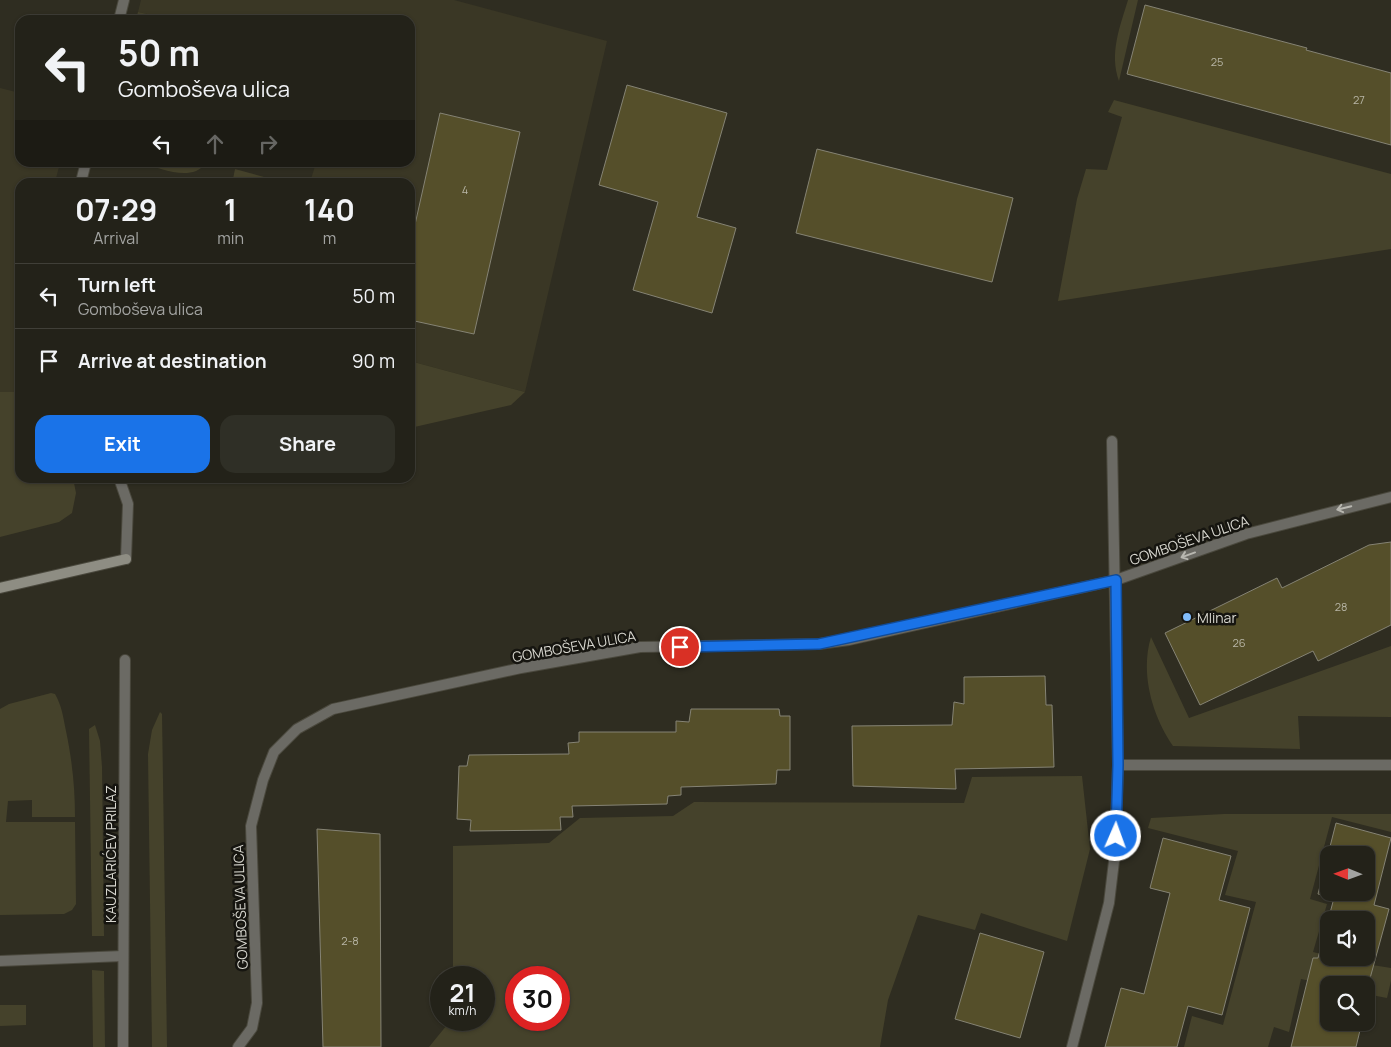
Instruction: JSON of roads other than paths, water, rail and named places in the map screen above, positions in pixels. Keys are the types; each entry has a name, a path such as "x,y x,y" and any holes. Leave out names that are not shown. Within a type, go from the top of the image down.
{"main road":[{"path":"0,588 126,559"}],"street":[{"path":"120,15 124,0"},
{"path":"1072,1047 1109,903 1115,853 1118,765 1112,441"},
{"path":"121,483 128,504 126,559"},
{"name":"GOMBOŠEVA ULICA","path":"238,1047 252,1028 257,1003 251,826 263,780 274,752 297,729 333,709 521,668 640,647 819,644 1116,580 1246,534 1391,496"},
{"name":"KAUZLARIĆEV PRILAZ","path":"123,1047 125,660"},
{"path":"1118,765 1391,766"},
{"path":"0,961 124,956"}],"place":[{"name":"Mlinar","path":"1187,617"}]}
